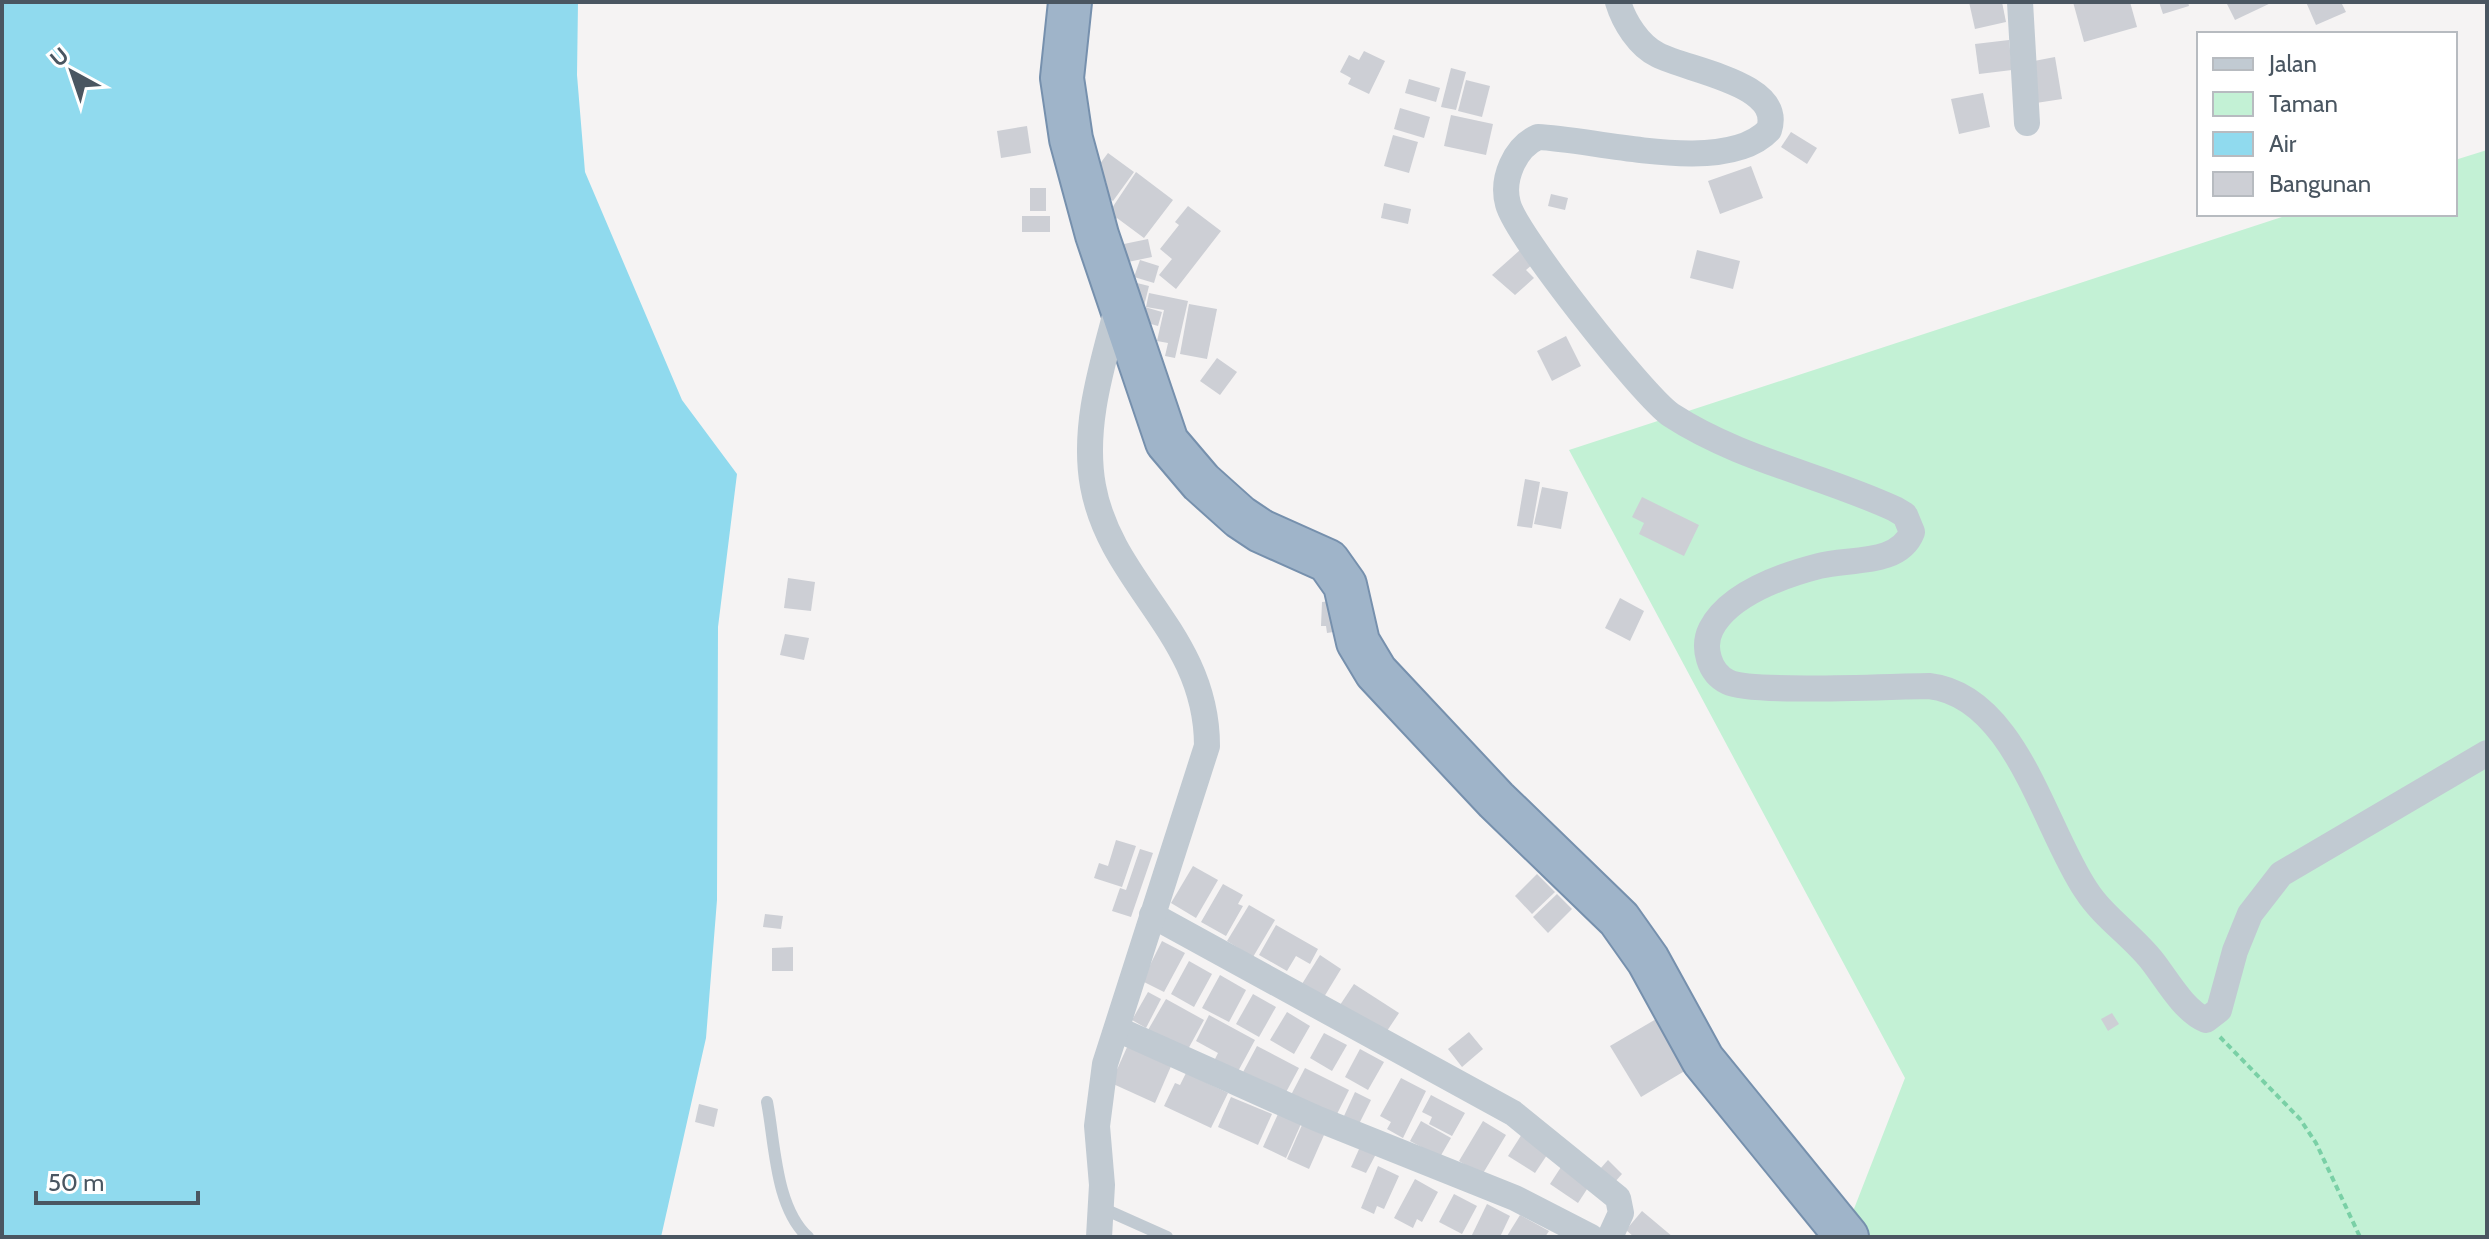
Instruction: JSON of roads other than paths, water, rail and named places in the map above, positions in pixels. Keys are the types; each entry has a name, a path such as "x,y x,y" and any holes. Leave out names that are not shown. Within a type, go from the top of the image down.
{"highway":[{"path":"1070,2 1062,58 1065,107 1080,173 1160,426 1178,457 1221,501 1250,524 1328,561 1345,585 1358,642 1376,672 1496,800 1619,919 1648,960 1703,1060 1847,1237"}],"street":[{"path":"1618,2 1625,20 1650,51 1736,84 1764,99 1771,114 1769,130 1754,143 1693,152 1643,152 1538,137 1521,149 1510,169 1507,202 1517,225 1631,375 1662,408 1692,427 1759,459 1895,509 1905,515 1912,532 1901,548 1889,554 1819,566 1778,580 1735,602 1711,629 1707,642 1712,667 1728,683 1929,686 1956,691 1968,698 1990,721 2025,772 2092,899 2145,951 2192,1011 2206,1020 2219,1010 2235,951 2250,914 2281,874 2487,753"},
{"path":"2020,2 2027,123"},
{"path":"1099,1237 1102,1208 1099,1098 1117,1029 1207,746 1207,723 1195,673 1179,642 1125,561 1093,489 1090,433 1119,301"},
{"path":"1152,915 1532,1125 1618,1198 1621,1213 1610,1237"},
{"path":"1117,1029 1318,1119 1515,1198 1580,1234"}],"lane":[{"path":"767,1102 784,1192 792,1217 808,1237"},
{"path":"1102,1208 1167,1237"}],"water":[{"path":"2,2 578,2 577,75 585,172 682,400 737,474 718,627 717,900 706,1038 661,1237 2,1237"}]}
